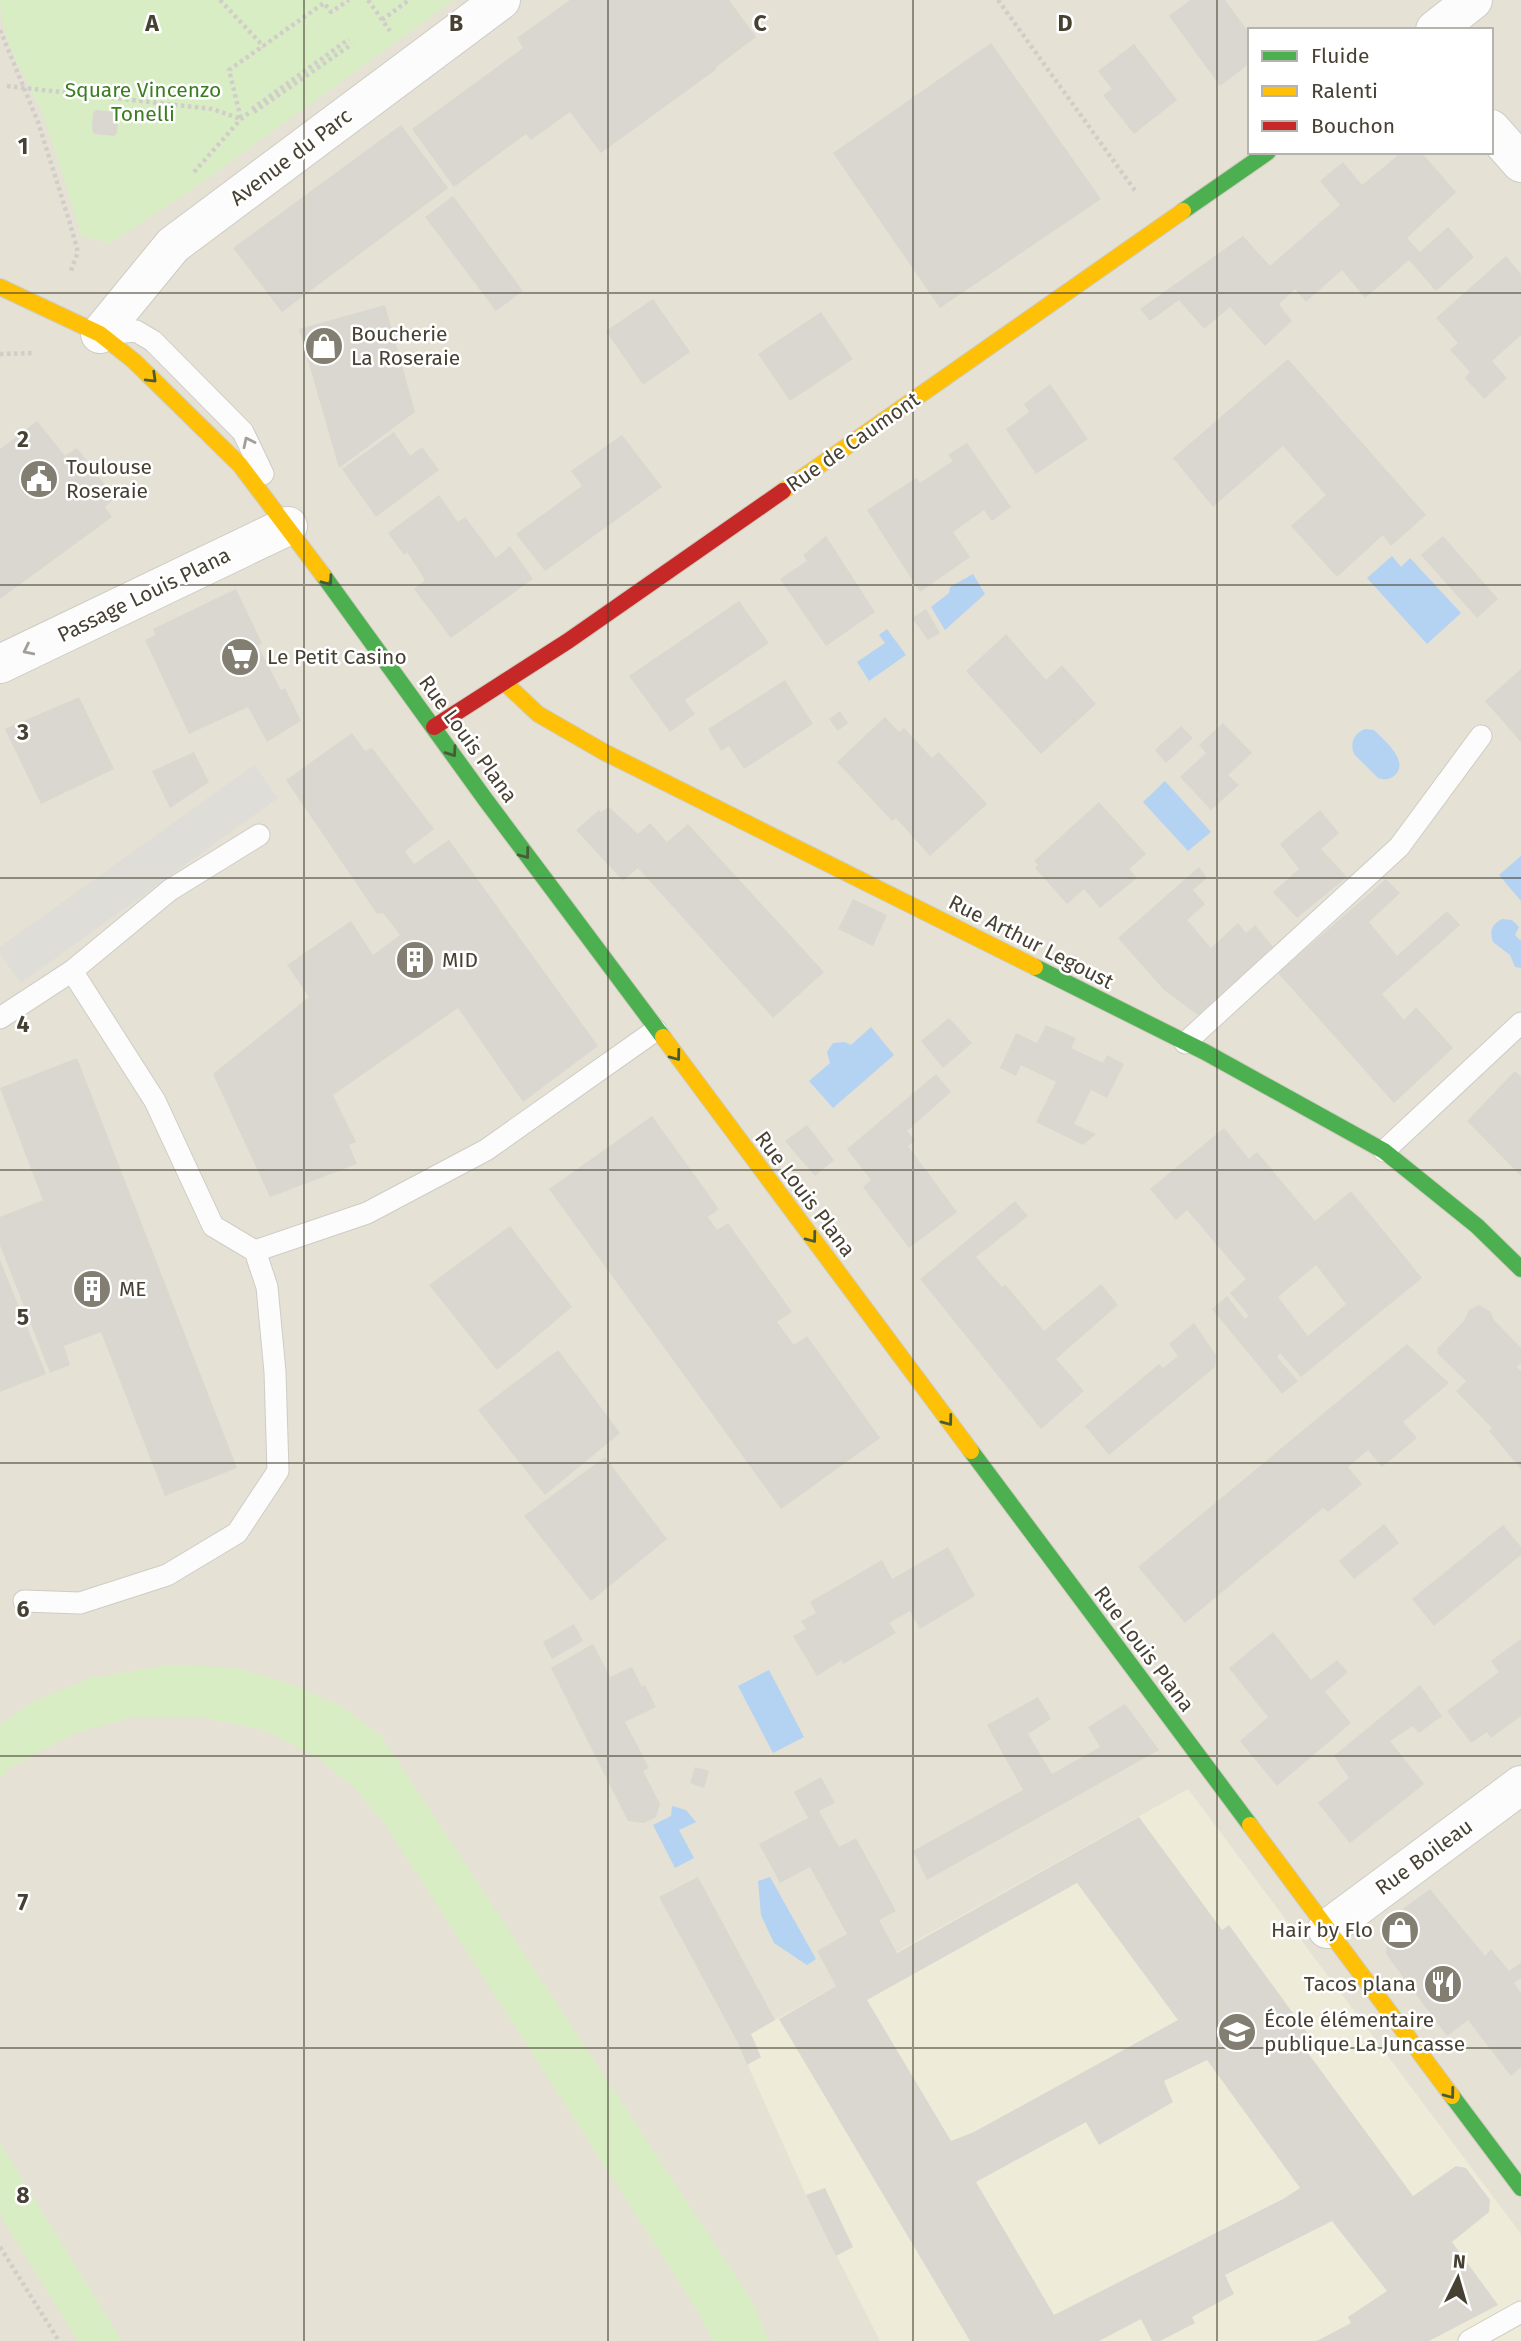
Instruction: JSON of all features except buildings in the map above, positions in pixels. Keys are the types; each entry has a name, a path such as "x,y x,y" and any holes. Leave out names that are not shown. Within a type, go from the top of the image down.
{"street":[{"name":"Avenue du Parc","path":"100,334 173,245 500,0"},
{"path":"1438,28 1473,0"},
{"path":"1493,131 1521,163"},
{"name":"Rue de Caumont","path":"434,727 580,633 1265,154"},
{"path":"0,287 100,334"},
{"name":"Passage Louis Plana","path":"0,664 288,526"},
{"name":"Rue Louis Plana","path":"288,526 656,1030 1521,2188"},
{"name":"Rue Arthur Legoust","path":"504,682 538,714 604,752 1185,1043 1384,1151 1478,1226 1521,1269"},
{"name":"Rue Boileau","path":"1327,1929 1521,1785"}],"lane":[{"path":"100,334 136,331 153,341 186,373 243,432 288,526"},
{"path":"1185,1043 1399,847 1481,736"},
{"path":"0,1018 72,971 170,890 258,835"},
{"path":"23,1601 80,1603 167,1575 237,1533 278,1471 275,1372 267,1287 255,1251 212,1226 155,1101 72,971"},
{"path":"1384,1151 1521,1023"},
{"path":"255,1251 367,1213 486,1150 656,1030"},
{"path":"1469,2341 1521,2312"}],"path":[{"path":"220,0 264,47"},
{"path":"241,119 229,71 324,3 331,12 349,0"},
{"path":"382,20 409,0"},
{"path":"998,0 1161,227"},
{"path":"0,30 38,122 78,252"},
{"path":"186,181 241,119 350,42"},
{"path":"7,86 212,109 241,119"},
{"path":"0,354 41,352"},
{"path":"0,2247 59,2341"}],"shaded area":[{"path":"0,0 1521,0 1521,2341 0,2341"},
{"path":"254,765 278,798 21,983 0,954 0,947"},
{"path":"1188,1789 1521,2234 1521,2341 880,2341 806,2195 737,2041"}],"green space":[{"name":"Square Vincenzo Tonelli","path":"0,0 454,0 193,189 109,244 81,235 47,126 4,29"},
{"path":"169,1665 234,1667 292,1684 344,1708 382,1737 752,2301 769,2341 713,2341 697,2310 385,1824 355,1788 318,1758 264,1730 199,1717 130,1718 75,1733 8,1769 0,1779 0,1724 33,1702 90,1678"},
{"path":"0,2143 122,2341 78,2341 0,2215"}],"water":[{"path":"1392,556 1401,567 1410,558 1461,613 1427,644 1367,578"},
{"path":"973,574 985,594 945,630 931,607 949,593 950,587"},
{"path":"887,629 906,655 869,681 857,662 885,643 879,635"},
{"path":"1365,729 1374,730 1398,758 1398,770 1392,777 1378,778 1354,754 1354,739"},
{"path":"1165,781 1211,832 1188,851 1143,802"},
{"path":"1521,856 1521,901 1499,875"},
{"path":"1502,919 1512,920 1519,927 1515,935 1521,941 1521,968 1515,967 1510,955 1493,942 1492,928"},
{"path":"871,1027 894,1055 833,1108 809,1081 830,1063 827,1052 833,1043 845,1042 851,1045"},
{"path":"769,1670 804,1737 773,1753 738,1686"},
{"path":"672,1806 686,1810 696,1822 679,1830 694,1858 675,1868 653,1825 671,1816"},
{"path":"770,1877 816,1959 807,1965 774,1943 761,1915 758,1881"}],"traffic: fast":[{"path":"1183,211 1265,154"},
{"path":"323,575 485,799 663,1037"},
{"path":"1035,967 1205,1052 1384,1151 1477,1226 1521,1269"},
{"path":"971,1451 1250,1825"},
{"path":"1452,2096 1521,2188"}],"traffic: slow":[{"path":"783,491 1183,211"},
{"path":"0,287 100,334 134,361 240,465 323,575"},
{"path":"504,682 538,714 604,752 1035,967"},
{"path":"663,1037 971,1451"},
{"path":"1250,1825 1452,2096"}],"traffic: jam":[{"path":"434,727 568,641 783,491"}],"place":[{"name":"Boucherie La Roseraie","path":"324,346"},
{"name":"Toulouse Roseraie","path":"39,479"},
{"name":"Le Petit Casino","path":"240,657"},
{"name":"MID","path":"415,960"},
{"name":"ME","path":"92,1289"},
{"name":"Hair by Flo","path":"1400,1930"},
{"name":"Tacos plana","path":"1443,1984"},
{"name":"École élémentaire publique La Juncasse","path":"1237,2032"}]}
